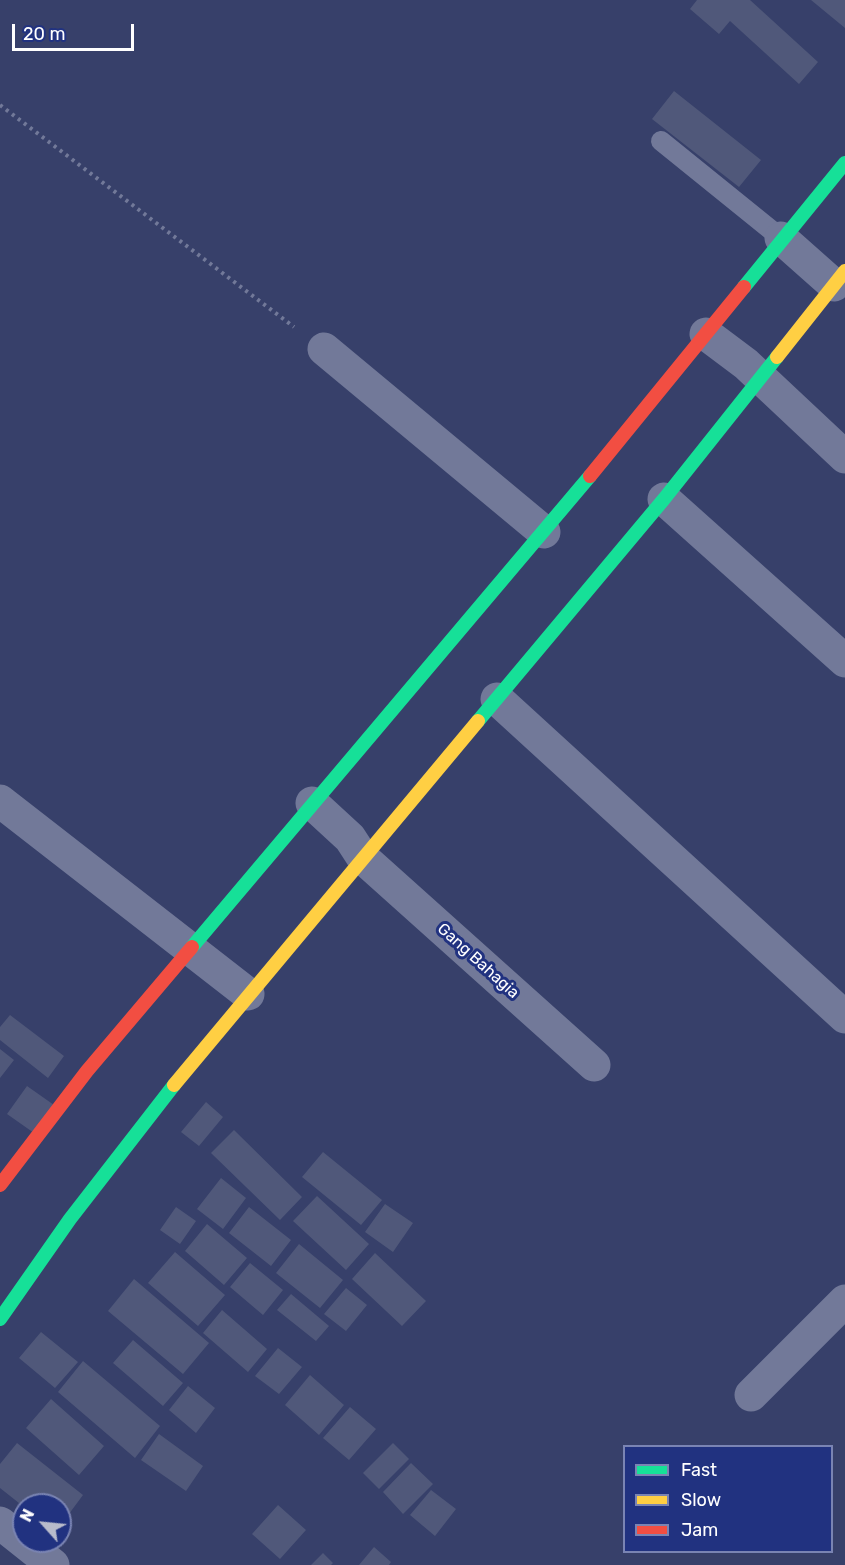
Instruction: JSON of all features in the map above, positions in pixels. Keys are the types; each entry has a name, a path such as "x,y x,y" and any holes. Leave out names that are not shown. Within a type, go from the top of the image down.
{"street":[{"path":"0,1185 87,1071 197,953 544,532 711,338 845,163"},
{"path":"3,1309 146,1119 239,987 357,848 497,699 664,499 753,371 834,277 786,243"},
{"path":"711,338 753,371 845,457"},
{"path":"324,349 544,532"},
{"path":"664,499 845,661"},
{"path":"497,699 845,1017"},
{"path":"0,801 239,987"},
{"name":"Gang Bahagia","path":"316,807 357,848 594,1065"},
{"path":"751,1395 845,1301"},
{"path":"0,1523 52,1565"}],"lane":[{"path":"661,141 786,243"}],"path":[{"path":"0,105 324,349"}],"building":[{"path":"697,0 750,0 818,62 799,84 730,21 719,34 690,9"},
{"path":"811,0 845,0 845,28"},
{"path":"674,91 761,160 739,187 652,119"},
{"path":"10,1015 64,1056 48,1078 0,1040 0,1027"},
{"path":"0,1049 14,1060 0,1078"},
{"path":"27,1086 54,1105 34,1133 7,1114"},
{"path":"206,1102 223,1117 199,1146 181,1132"},
{"path":"234,1130 302,1197 280,1220 211,1153"},
{"path":"323,1152 382,1200 361,1225 302,1177"},
{"path":"221,1178 246,1198 223,1229 197,1209"},
{"path":"317,1196 369,1244 346,1270 293,1221"},
{"path":"385,1204 413,1223 393,1252 365,1232"},
{"path":"176,1207 196,1221 180,1244 160,1230"},
{"path":"249,1207 291,1240 271,1266 229,1233"},
{"path":"207,1224 247,1258 224,1285 185,1251"},
{"path":"299,1244 343,1280 320,1308 276,1273"},
{"path":"175,1252 225,1295 198,1326 148,1283"},
{"path":"375,1253 426,1301 402,1326 352,1279"},
{"path":"250,1263 283,1290 263,1315 230,1287"},
{"path":"134,1279 209,1343 183,1374 108,1311"},
{"path":"346,1288 367,1305 346,1331 324,1314"},
{"path":"291,1294 329,1326 316,1341 277,1310"},
{"path":"222,1310 267,1349 248,1372 203,1333"},
{"path":"41,1332 78,1362 55,1388 19,1358"},
{"path":"133,1340 183,1383 163,1406 113,1363"},
{"path":"278,1348 302,1367 279,1394 255,1376"},
{"path":"83,1361 160,1426 135,1458 58,1392"},
{"path":"310,1375 344,1405 319,1435 285,1405"},
{"path":"188,1386 215,1408 196,1433 169,1410"},
{"path":"51,1399 104,1446 79,1475 26,1428"},
{"path":"350,1407 376,1429 349,1460 323,1438"},
{"path":"159,1434 203,1466 186,1491 141,1460"},
{"path":"17,1443 83,1495 72,1510 72,1493 12,1493 12,1498 0,1488 0,1464"},
{"path":"393,1443 409,1459 379,1489 363,1473"},
{"path":"411,1463 433,1484 403,1514 383,1492"},
{"path":"431,1490 456,1509 435,1536 410,1515"},
{"path":"278,1505 306,1530 280,1559 252,1534"},
{"path":"374,1547 391,1562 389,1565 359,1565"},
{"path":"323,1553 333,1563 331,1565 311,1565"}],"traffic: fast":[{"path":"744,287 845,163"},
{"path":"478,721 664,499 777,357"},
{"path":"192,947 590,476"},
{"path":"0,1319 70,1219 174,1085"}],"traffic: slow":[{"path":"777,357 845,271"},
{"path":"174,1085 478,721"}],"traffic: jam":[{"path":"590,476 744,287"},
{"path":"0,1185 87,1071 192,947"}]}
